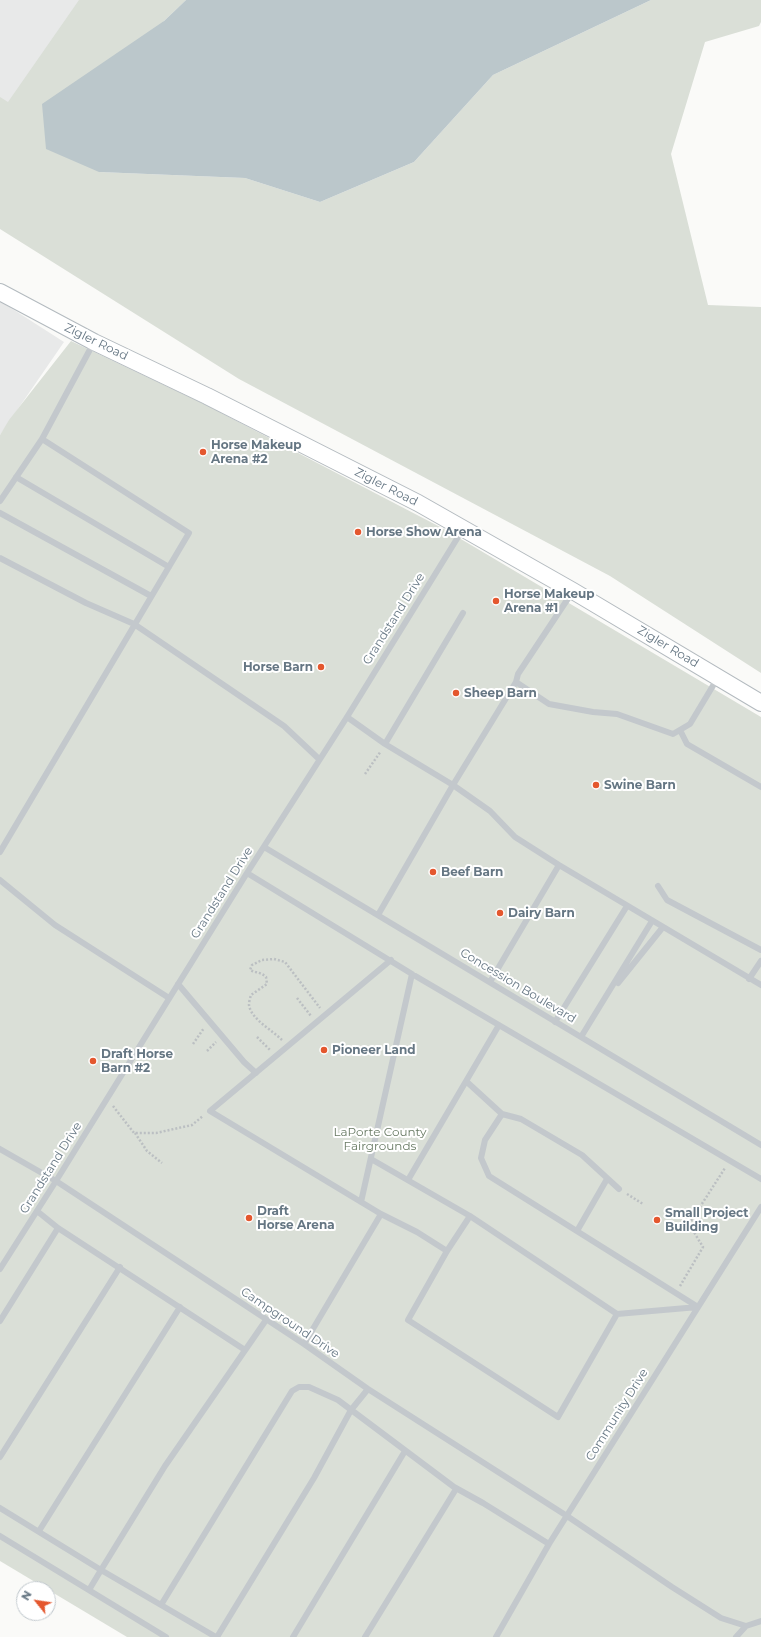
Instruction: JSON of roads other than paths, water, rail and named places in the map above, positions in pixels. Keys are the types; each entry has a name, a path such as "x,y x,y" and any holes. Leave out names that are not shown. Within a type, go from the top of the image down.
{"street":[{"name":"Zigler Road","path":"0,292 94,342 207,396 411,499 573,591 761,703"}],"lane":[{"path":"0,501 42,439 94,342"},
{"path":"0,852 189,533 42,439"},
{"path":"16,478 169,567"},
{"path":"0,513 151,596"},
{"name":"Grandstand Drive","path":"0,1269 247,873 347,717 463,529"},
{"path":"0,558 86,603 134,624 284,726 319,760"},
{"path":"378,915 453,785 516,682 518,674 573,591"},
{"path":"385,744 463,613"},
{"path":"516,682 549,704 593,712 616,714 673,734 690,724 718,677"},
{"path":"347,717 385,744 453,785 490,811 515,837 627,906 761,985"},
{"path":"680,730 687,744 761,787"},
{"name":"Concession Boulevard","path":"264,846 761,1145"},
{"path":"490,982 559,865"},
{"path":"247,873 412,974 761,1179"},
{"path":"0,880 55,925 169,998"},
{"path":"658,886 667,900 761,950"},
{"path":"555,1022 627,906"},
{"path":"581,1037 652,921"},
{"path":"603,1002 663,927"},
{"path":"391,960 210,1111 381,1214 417,1232 447,1251"},
{"path":"749,979 761,961"},
{"path":"361,1202 412,974"},
{"path":"178,984 244,1062 256,1073"},
{"path":"408,1180 500,1025"},
{"path":"466,1082 502,1114 521,1119 582,1156 619,1190"},
{"path":"502,1114 485,1140 481,1158 489,1176 698,1307"},
{"name":"Campground Drive","path":"0,1149 56,1181 304,1344 368,1390 567,1516 647,1571 720,1618 746,1626"},
{"path":"371,1159 470,1216 617,1314 698,1307"},
{"path":"577,1231 607,1179"},
{"name":"Community Drive","path":"496,1637 549,1544 761,1207"},
{"path":"37,1211 58,1228 120,1267 245,1350"},
{"path":"304,1344 381,1214"},
{"path":"470,1216 447,1251 408,1320 558,1417 617,1314"},
{"path":"0,1321 58,1228"},
{"path":"0,1457 120,1267"},
{"path":"39,1531 180,1307"},
{"path":"89,1590 165,1466 266,1320"},
{"path":"161,1605 292,1391 299,1387 309,1387 338,1400 456,1489 483,1503 549,1544"},
{"path":"0,1508 101,1570 216,1637 314,1478 351,1410 368,1390"},
{"path":"293,1637 405,1451"},
{"path":"365,1637 456,1489"},
{"path":"0,1536 166,1637"},
{"path":"736,1637 746,1626 761,1621"}],"place":[{"name":"Horse Makeup Arena #2","path":"203,452"},
{"name":"Horse Show Arena","path":"358,532"},
{"name":"Horse Makeup Arena #1","path":"496,601"},
{"name":"Horse Barn","path":"321,667"},
{"name":"Sheep Barn","path":"456,693"},
{"name":"Swine Barn","path":"596,785"},
{"name":"Beef Barn","path":"433,872"},
{"name":"Dairy Barn","path":"500,913"},
{"name":"Pioneer Land","path":"324,1050"},
{"name":"Draft Horse Barn #2","path":"93,1061"},
{"name":"Draft Horse Arena","path":"249,1218"},
{"name":"Small Project Building","path":"657,1220"}],"park label":[{"name":"LaPorte County Fairgrounds","path":"380,1139"}]}
